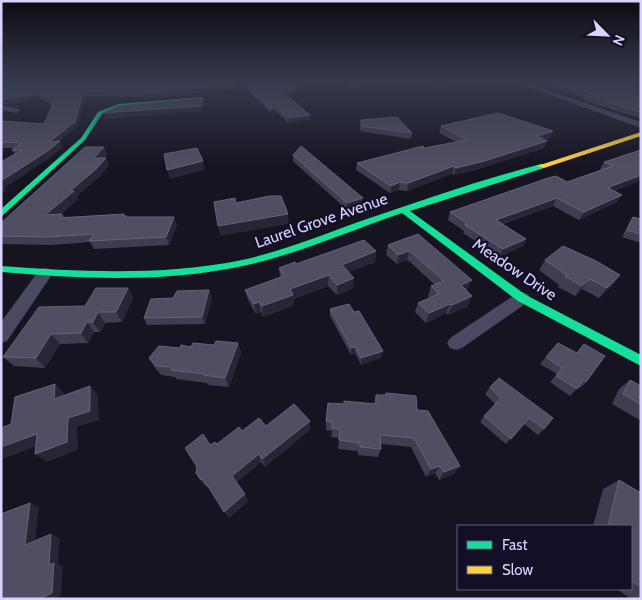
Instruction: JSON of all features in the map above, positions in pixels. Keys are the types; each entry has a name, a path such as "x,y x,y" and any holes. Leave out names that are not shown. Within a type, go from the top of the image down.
{"street":[{"path":"8,109 16,111"},
{"path":"1,214 83,139 100,113 111,109"},
{"path":"595,109 641,125"},
{"name":"Laurel Grove Avenue","path":"1,269 45,273 172,273 213,269 264,258 403,210 641,134"},
{"name":"Meadow Drive","path":"403,210 522,298 641,361"},
{"path":"1,336 45,273"},
{"path":"456,343 522,298"}],"building":[{"path":"51,109 78,109 75,122 49,142 60,141 1,181 1,162 22,150 12,150 22,143 1,142 1,121 44,124"},
{"path":"112,109 160,109 103,113"},
{"path":"277,109 303,109 310,115 288,118"},
{"path":"498,113 553,131 537,136 547,141 481,162 456,168 454,166 408,183 400,182 391,186 357,163 423,146 424,148 467,140 441,126"},
{"path":"397,117 412,133 361,126 361,120"},
{"path":"301,146 363,198 347,203 293,155"},
{"path":"85,147 104,147 94,158 106,158 70,191 74,191 45,215 62,214 60,218 124,214 123,216 126,217 174,217 166,237 89,241 94,234 46,237 1,236 1,223"},
{"path":"197,148 203,161 167,170 164,154"},
{"path":"641,150 641,175 608,188 622,195 584,212 557,198 496,220 526,239 503,249 465,225 468,224 450,212 548,178 556,176 567,182 613,166 604,162"},
{"path":"269,196 281,196 288,214 218,226 214,202 235,198 236,203"},
{"path":"633,217 641,219 641,234 627,230"},
{"path":"418,234 472,280 461,285 472,296 429,313 418,303 439,294 431,286 444,281 411,252 398,255 388,245"},
{"path":"364,240 376,251 342,265 354,278 337,285 329,275 290,289 293,295 262,306 259,302 254,304 245,290 284,276 279,268 295,262 296,264"},
{"path":"563,246 596,261 620,275 607,288 590,279 582,286 565,276 567,275 545,260"},
{"path":"96,288 128,288 116,312 98,312 93,322 87,322 81,333 51,334 36,358 3,357 39,307 85,306"},
{"path":"209,290 202,317 144,318 151,299 173,298 177,291"},
{"path":"349,304 354,312 359,311 383,351 361,358 355,347 351,348 330,309"},
{"path":"216,341 238,343 225,378 171,370 172,367 156,366 149,358 159,346 180,348 181,345 191,347 193,343 214,345"},
{"path":"558,343 577,353 584,344 605,356 586,382 583,380 577,389 556,376 562,368 546,357"},
{"path":"499,378 553,418 544,429 529,418 511,439 484,416 501,398 490,387"},
{"path":"630,380 641,386 641,404 623,394"},
{"path":"55,384 54,399 90,386 90,411 68,418 67,442 35,454 37,434 1,447 1,428 11,424 15,397"},
{"path":"386,393 416,396 417,410 428,411 460,466 444,472 440,466 431,469 414,438 380,435 381,449 360,447 360,443 339,440 340,429 332,428 332,422 326,421 328,403 344,404 344,401 376,404 376,395 386,395"},
{"path":"294,404 310,421 262,459 259,454 232,476 245,494 224,512 204,480 200,479 196,473 197,467 185,448 203,434 210,445 215,442 217,444 239,427 242,431 259,418 266,426"},
{"path":"619,480 641,493 641,587 632,581 632,525 608,525"},
{"path":"30,503 25,545 51,534 49,565 54,563 52,593 40,599 1,599 1,514"}],"traffic: fast":[{"path":"1,214 83,139 100,113 111,109"},
{"path":"1,269 114,275 172,273 245,263 296,248 364,223 541,166"},
{"path":"403,210 522,298 641,361"}],"traffic: slow":[{"path":"541,166 641,134"}]}
